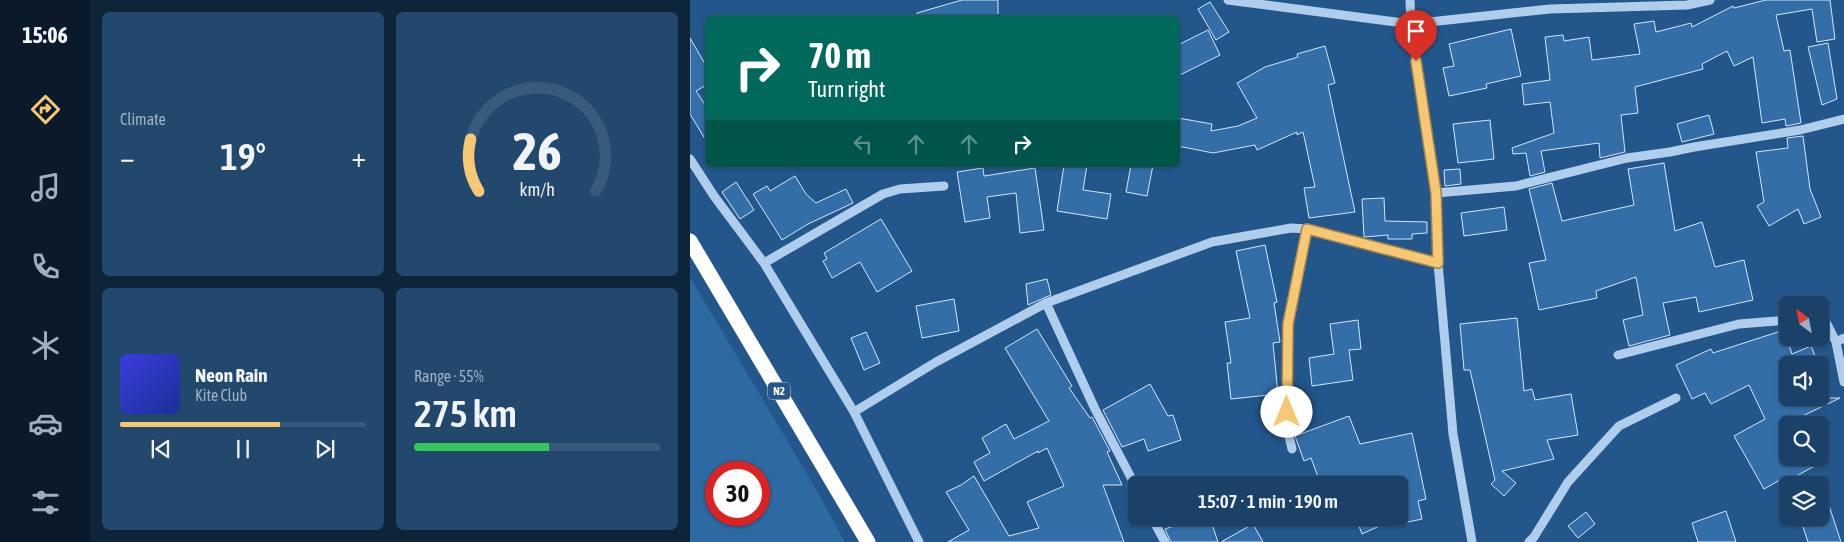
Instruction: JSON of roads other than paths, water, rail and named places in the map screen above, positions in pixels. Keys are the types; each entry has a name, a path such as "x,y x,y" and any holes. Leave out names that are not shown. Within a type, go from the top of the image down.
{"highway":[{"name":"N2","path":"690,240 868,542"}],"street":[{"path":"1228,0 1410,24 1550,9 1710,0"},
{"path":"1410,0 1410,24 1436,193 1438,263 1453,434 1472,542"},
{"path":"1436,193 1516,186 1627,158 1800,130 1844,119"},
{"path":"690,159 714,196 764,263 854,412 919,542"},
{"path":"764,263 883,194 900,189 944,186"},
{"path":"854,412 936,362 1046,303 1212,242 1291,228 1307,229 1438,263"},
{"path":"1292,449 1288,432 1287,412 1288,324 1307,229"},
{"path":"1046,303 1095,408 1130,476"},
{"path":"1618,355 1739,324 1779,321"},
{"path":"1829,326 1840,340 1844,382"},
{"path":"1533,540 1568,482 1619,426 1676,398"},
{"path":"1156,526 1165,542"}]}
